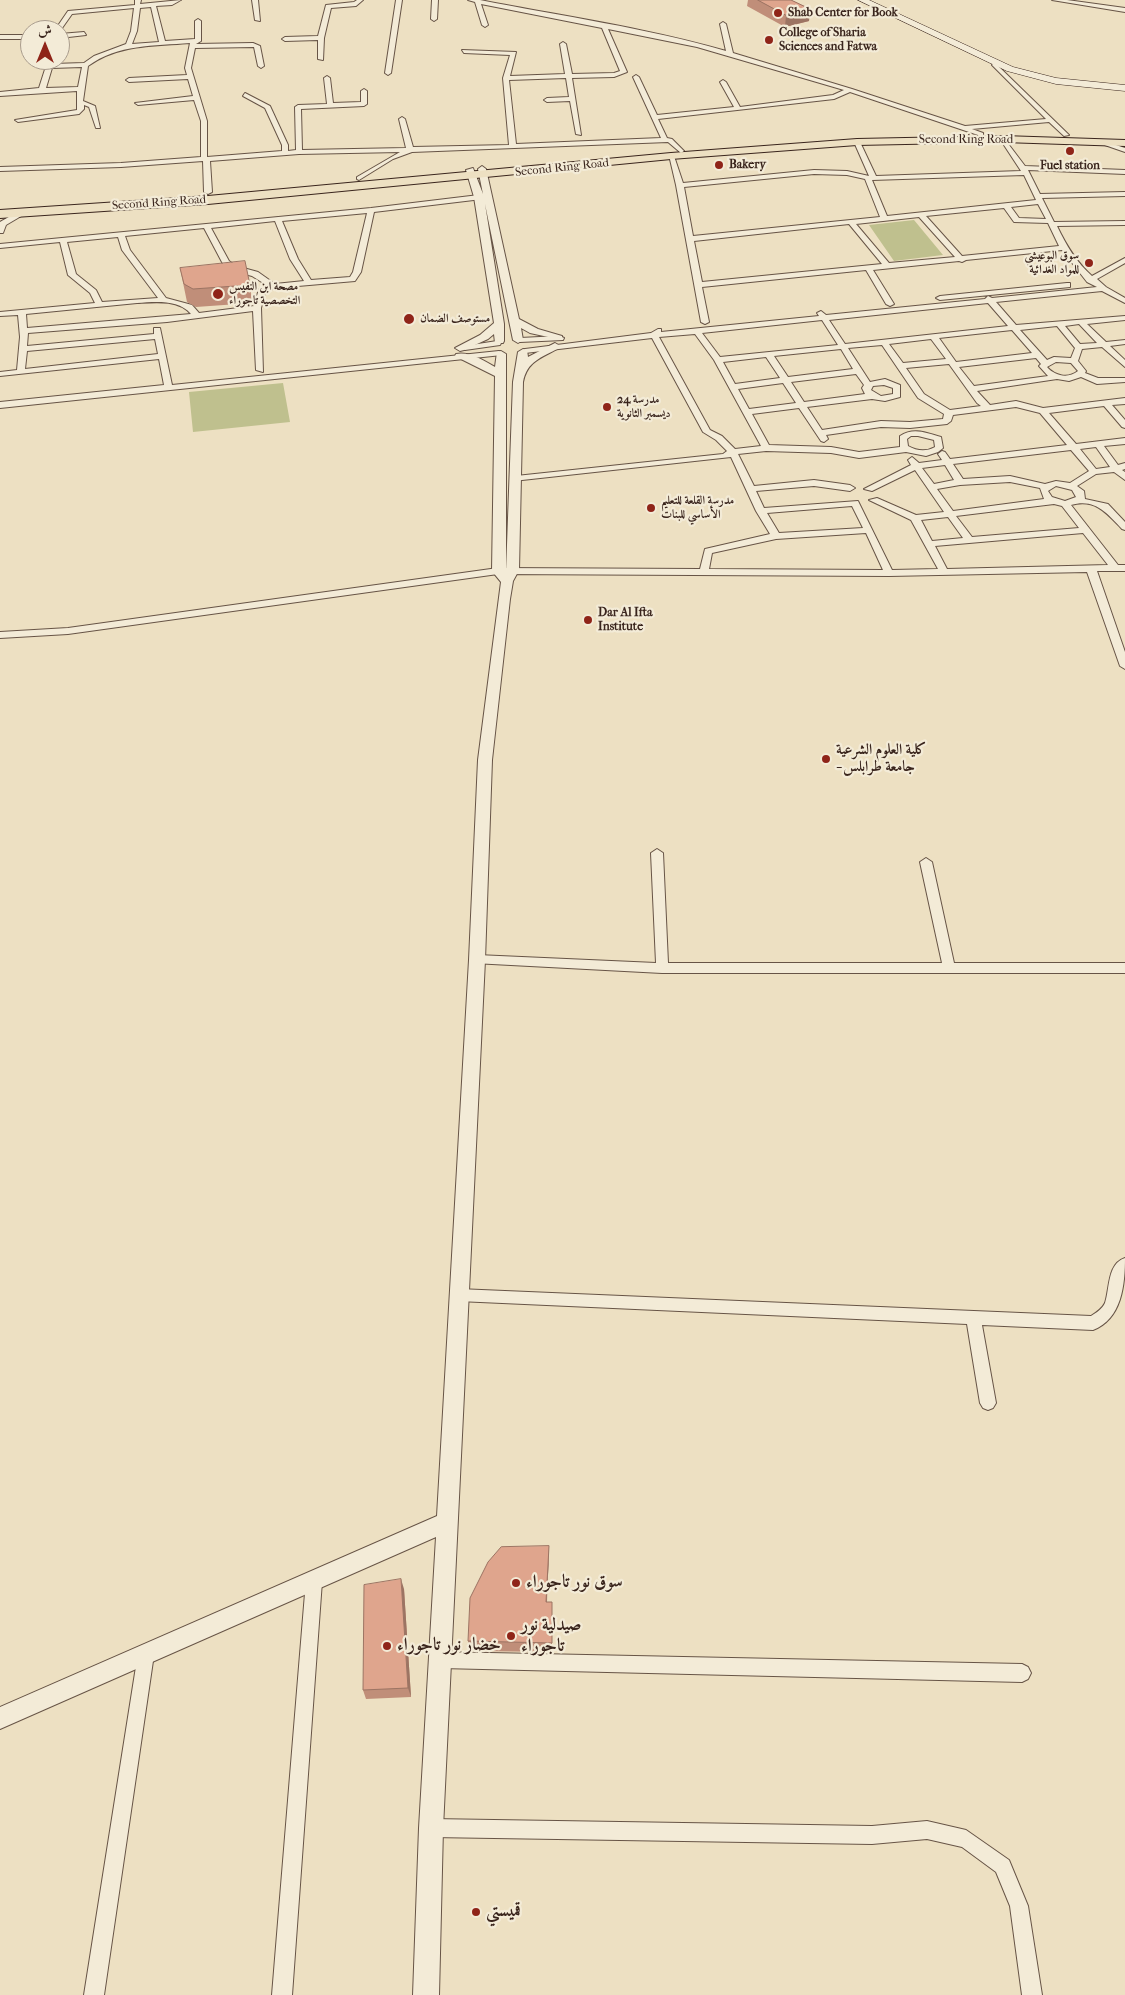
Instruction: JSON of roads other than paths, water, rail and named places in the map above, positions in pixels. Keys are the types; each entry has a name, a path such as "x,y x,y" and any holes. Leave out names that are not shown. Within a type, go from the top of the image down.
{"highway":[{"name":"Second Ring Road","path":"0,208 359,178 477,173 844,138 981,134 1125,138"},
{"name":"Second Ring Road","path":"676,154 857,142 1003,139 1125,143"},
{"name":"Second Ring Road","path":"1,223 24,212 208,200 433,180 477,173"},
{"path":"433,180 462,185 478,194"}],"main road":[{"path":"862,0 994,64 1038,77 1125,88"},
{"path":"1022,91 1024,83 1038,77"}],"street":[{"path":"65,20 70,12 137,3 153,5 179,0"},
{"path":"254,0 258,20"},
{"path":"321,59 320,38 328,6 356,4 360,0"},
{"path":"388,73 399,0"},
{"path":"434,19 435,0"},
{"path":"1055,0 1125,10"},
{"path":"474,1 524,8 698,45 850,90 981,134"},
{"path":"474,1 485,25"},
{"path":"128,46 134,31 137,3"},
{"path":"153,5 163,44"},
{"path":"198,21 199,39 192,44 188,68 204,120 204,159 207,161 208,192"},
{"path":"723,24 730,54"},
{"path":"506,78 614,75 624,72 604,26"},
{"path":"70,35 84,34"},
{"path":"0,37 20,37"},
{"path":"285,39 320,38"},
{"path":"70,64 85,65 96,57 128,46 192,44 257,46 260,66"},
{"path":"563,44 567,76 579,134"},
{"path":"464,51 514,52 506,78 513,146"},
{"path":"994,64 1066,135"},
{"path":"18,120 75,113 81,108 80,89 85,65"},
{"path":"42,90 48,70"},
{"path":"129,80 190,77"},
{"path":"636,77 665,140"},
{"path":"326,78 330,105"},
{"path":"723,82 738,109"},
{"path":"0,94 80,89"},
{"path":"655,117 834,97 850,90"},
{"path":"299,152 298,108 365,104 364,91"},
{"path":"245,95 268,107 285,145 285,153"},
{"path":"138,103 196,98"},
{"path":"547,100 572,99"},
{"path":"80,102 92,106 98,127"},
{"path":"402,119 410,150"},
{"path":"966,128 1052,120"},
{"path":"1003,139 1024,170 1064,248 1085,276 1103,290 1125,301"},
{"path":"0,168 121,165 299,152 410,150 665,140 674,142 705,322"},
{"path":"857,142 885,219"},
{"path":"1101,142 1125,150"},
{"path":"359,178 391,158 410,150"},
{"path":"680,185 814,172 847,173 871,177 1024,170 1125,172"},
{"path":"477,173 478,194 500,324 499,543 506,574"},
{"path":"477,173 516,321 519,340"},
{"path":"0,246 371,210 478,194"},
{"path":"690,238 1006,206 1039,199 1125,194"},
{"path":"1006,206 1017,220 1125,223"},
{"path":"260,370 257,308 262,291 274,286 347,279 355,276 371,210"},
{"path":"922,215 962,260"},
{"path":"278,219 294,259 309,283"},
{"path":"851,222 888,267"},
{"path":"206,226 226,262 233,268 255,274 274,286"},
{"path":"120,234 126,250 163,300"},
{"path":"63,239 72,274 93,292 100,305"},
{"path":"698,285 962,260 1064,248"},
{"path":"499,348 515,355 557,342 664,326 890,304 1092,281 1125,260"},
{"path":"868,269 890,304"},
{"path":"0,397 139,386 499,348 519,340 557,342 654,336 1103,290"},
{"path":"985,294 1045,363 1043,366 1047,372 1058,377"},
{"path":"0,314 163,300 185,304 195,314"},
{"path":"68,308 73,356"},
{"path":"23,331 154,320 257,308"},
{"path":"819,311 868,386"},
{"path":"22,312 22,372"},
{"path":"718,360 933,336 1125,318"},
{"path":"154,320 168,383"},
{"path":"516,321 557,342"},
{"path":"1081,322 1125,365"},
{"path":"460,352 500,324"},
{"path":"1059,324 1078,347"},
{"path":"654,336 664,326"},
{"path":"697,331 718,360 766,448"},
{"path":"0,374 22,372 73,356 159,336"},
{"path":"654,336 707,432 719,438 733,452 761,511 776,536"},
{"path":"933,336 988,408"},
{"path":"426,1995 431,1828 477,960 485,760 506,574 516,543 520,369 526,344 519,340"},
{"path":"520,369 530,359 557,342"},
{"path":"884,342 921,396 949,413 1016,404 1043,412 1125,401"},
{"path":"1078,347 1125,342"},
{"path":"1074,361 1078,347"},
{"path":"23,349 73,356 163,356"},
{"path":"460,352 501,375"},
{"path":"768,354 831,450"},
{"path":"901,366 1038,355"},
{"path":"1045,363 1054,359 1074,361 1082,367 1081,374"},
{"path":"168,383 260,370 352,364"},
{"path":"732,387 857,371"},
{"path":"973,390 1058,377 1072,378 1081,374 1096,381 1121,381 1125,391"},
{"path":"746,412 872,396 889,398 897,395 898,390 894,385 885,382 868,386"},
{"path":"0,404 139,386"},
{"path":"868,386 866,391 872,396"},
{"path":"1106,403 1125,425"},
{"path":"1043,412 1094,472"},
{"path":"949,413 947,420 912,429 903,438 902,444 969,540"},
{"path":"820,433 880,424 912,429 934,437 940,442 939,448 944,461 960,482"},
{"path":"869,489 917,466 944,461 1125,441"},
{"path":"1098,444 1121,467 1125,477"},
{"path":"516,479 725,456 733,452 766,448 831,450 859,455 906,450 928,453 939,448"},
{"path":"1071,486 1094,472 1121,467"},
{"path":"932,487 960,482 1010,478 1045,487 1059,483 1071,486 1079,491 1081,497 1079,500"},
{"path":"750,489 814,483 850,488 860,487 869,489 875,494 874,500"},
{"path":"1045,487 1043,493 1053,501"},
{"path":"850,488 845,496 856,503 888,573"},
{"path":"761,511 866,503 874,500 915,518 1053,501 1065,504 1079,500 1108,507 1124,524"},
{"path":"1065,504 1085,530 1120,568"},
{"path":"915,518 944,572"},
{"path":"704,571 708,551 776,536 869,530"},
{"path":"929,544 1085,530"},
{"path":"499,543 516,543"},
{"path":"0,635 95,627 506,574 704,571 888,573 1120,568"},
{"path":"1091,569 1125,666"},
{"path":"657,853 662,968"},
{"path":"926,862 949,968"},
{"path":"477,960 662,968 1125,968"},
{"path":"458,1295 1093,1323 1111,1316 1121,1304 1118,1280 1125,1264"},
{"path":"974,1319 988,1403"},
{"path":"0,1718 447,1522"},
{"path":"282,1995 314,1581"},
{"path":"94,1995 146,1654"},
{"path":"441,1660 1022,1673"},
{"path":"431,1828 872,1835 927,1830 966,1839 1004,1866 1019,1906 1032,1995"}],"place":[{"name":"Shab Center for Book","path":"778,13"},
{"name":"College of Sharia Sciences and Fatwa","path":"769,40"},
{"name":"Fuel station","path":"1070,151"},
{"name":"Bakery","path":"719,165"},
{"name":"سوق البوعيشي للمواد الغدائية","path":"1089,263"},
{"name":"مصحة ابن النفيس التخصصية تاجوراء","path":"218,294"},
{"name":"مستوصف الضمان","path":"409,319"},
{"name":"مدرسة 24 ديسمبر الثانوية","path":"607,407"},
{"name":"مدرسة القلعة للتعليم الأساسي للبنات","path":"651,508"},
{"name":"Dar Al Ifta Institute","path":"588,620"},
{"name":"كلية العلوم الشرعية - جامعة طرابلس","path":"826,759"},
{"name":"سوق نور تاجوراء","path":"516,1583"},
{"name":"صيدلية نور تاجوراء","path":"511,1636"},
{"name":"خضار نور تاجوراء","path":"387,1646"},
{"name":"قميستي","path":"476,1912"}]}
